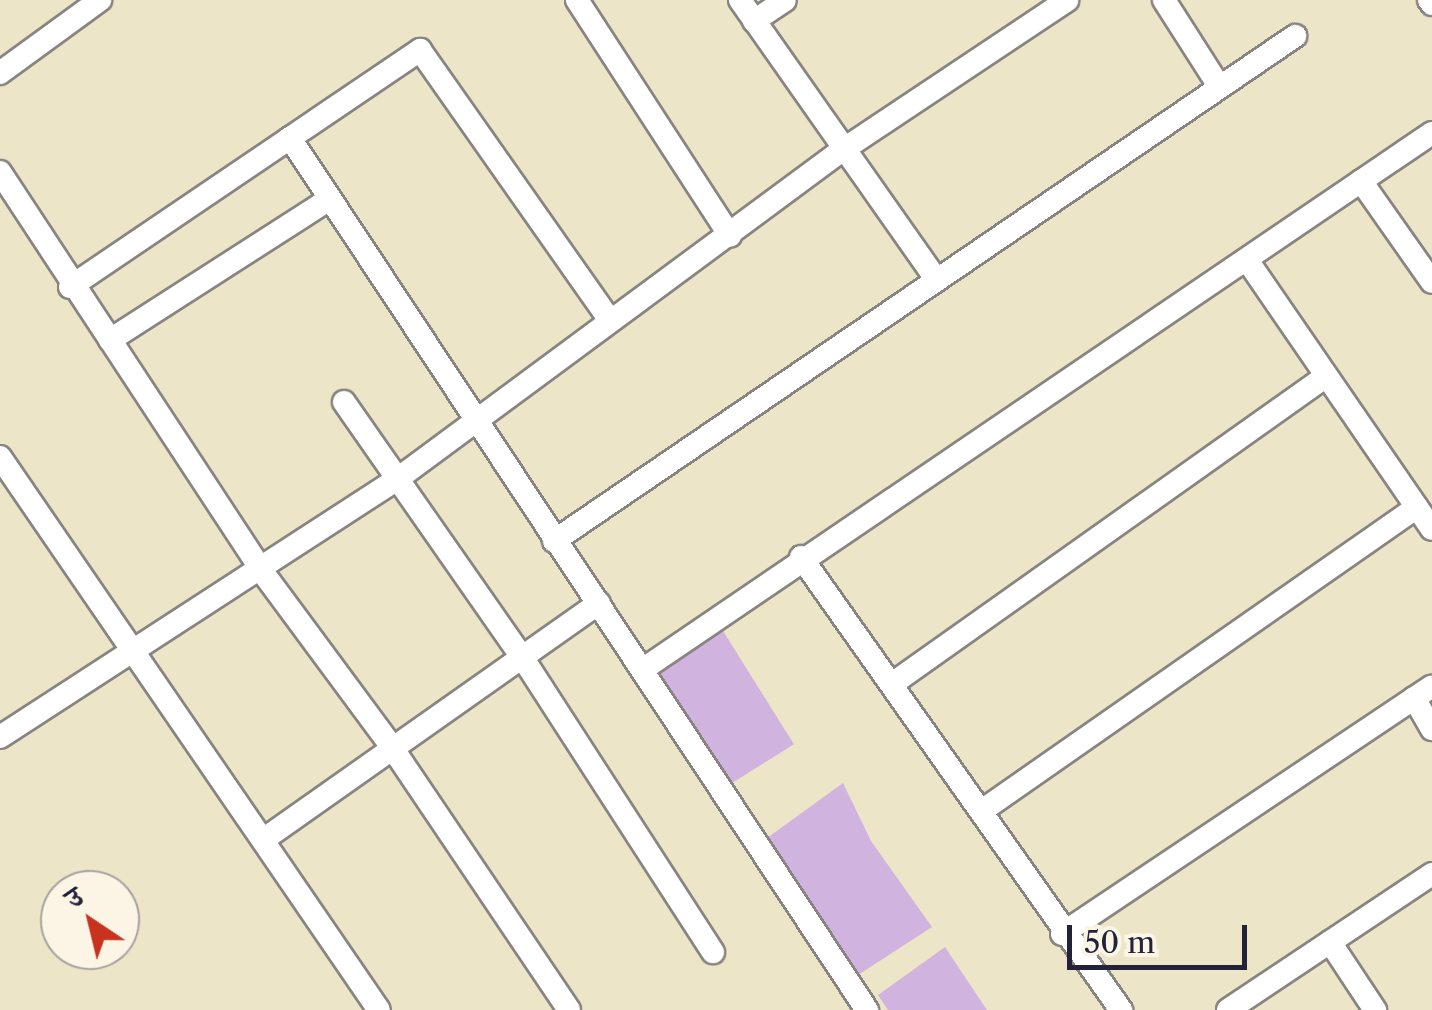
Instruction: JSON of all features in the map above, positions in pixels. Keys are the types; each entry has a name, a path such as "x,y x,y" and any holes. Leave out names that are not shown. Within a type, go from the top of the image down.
{"street":[{"path":"0,74 100,0"},
{"path":"576,0 730,236"},
{"path":"740,0 842,152 936,279"},
{"path":"754,21 785,0"},
{"path":"2,730 135,652 396,480 842,152 1068,0"},
{"path":"1164,0 1218,83"},
{"path":"554,541 1218,83 1294,36"},
{"path":"70,287 420,50 610,320"},
{"path":"642,670 801,557 1432,133"},
{"path":"290,138 867,1010"},
{"path":"0,172 70,287 110,340 262,570 391,746 568,1010"},
{"path":"1361,181 1432,282"},
{"path":"110,340 328,200"},
{"path":"1247,260 1432,530"},
{"path":"892,684 1325,376"},
{"path":"344,402 524,660 714,952"},
{"path":"0,457 379,1010"},
{"path":"983,810 1417,508"},
{"path":"801,557 983,810 1062,934 1121,1010"},
{"path":"262,840 391,746 524,660 599,603"},
{"path":"1062,934 1423,692 1432,729"},
{"path":"1228,1010 1432,874"},
{"path":"1330,942 1376,1010"}],"building":[{"path":"715,618 794,744 718,792 639,666"},
{"path":"843,783 871,841 932,927 858,975 767,838"},
{"path":"945,947 987,1010 888,1010 878,995"}]}
